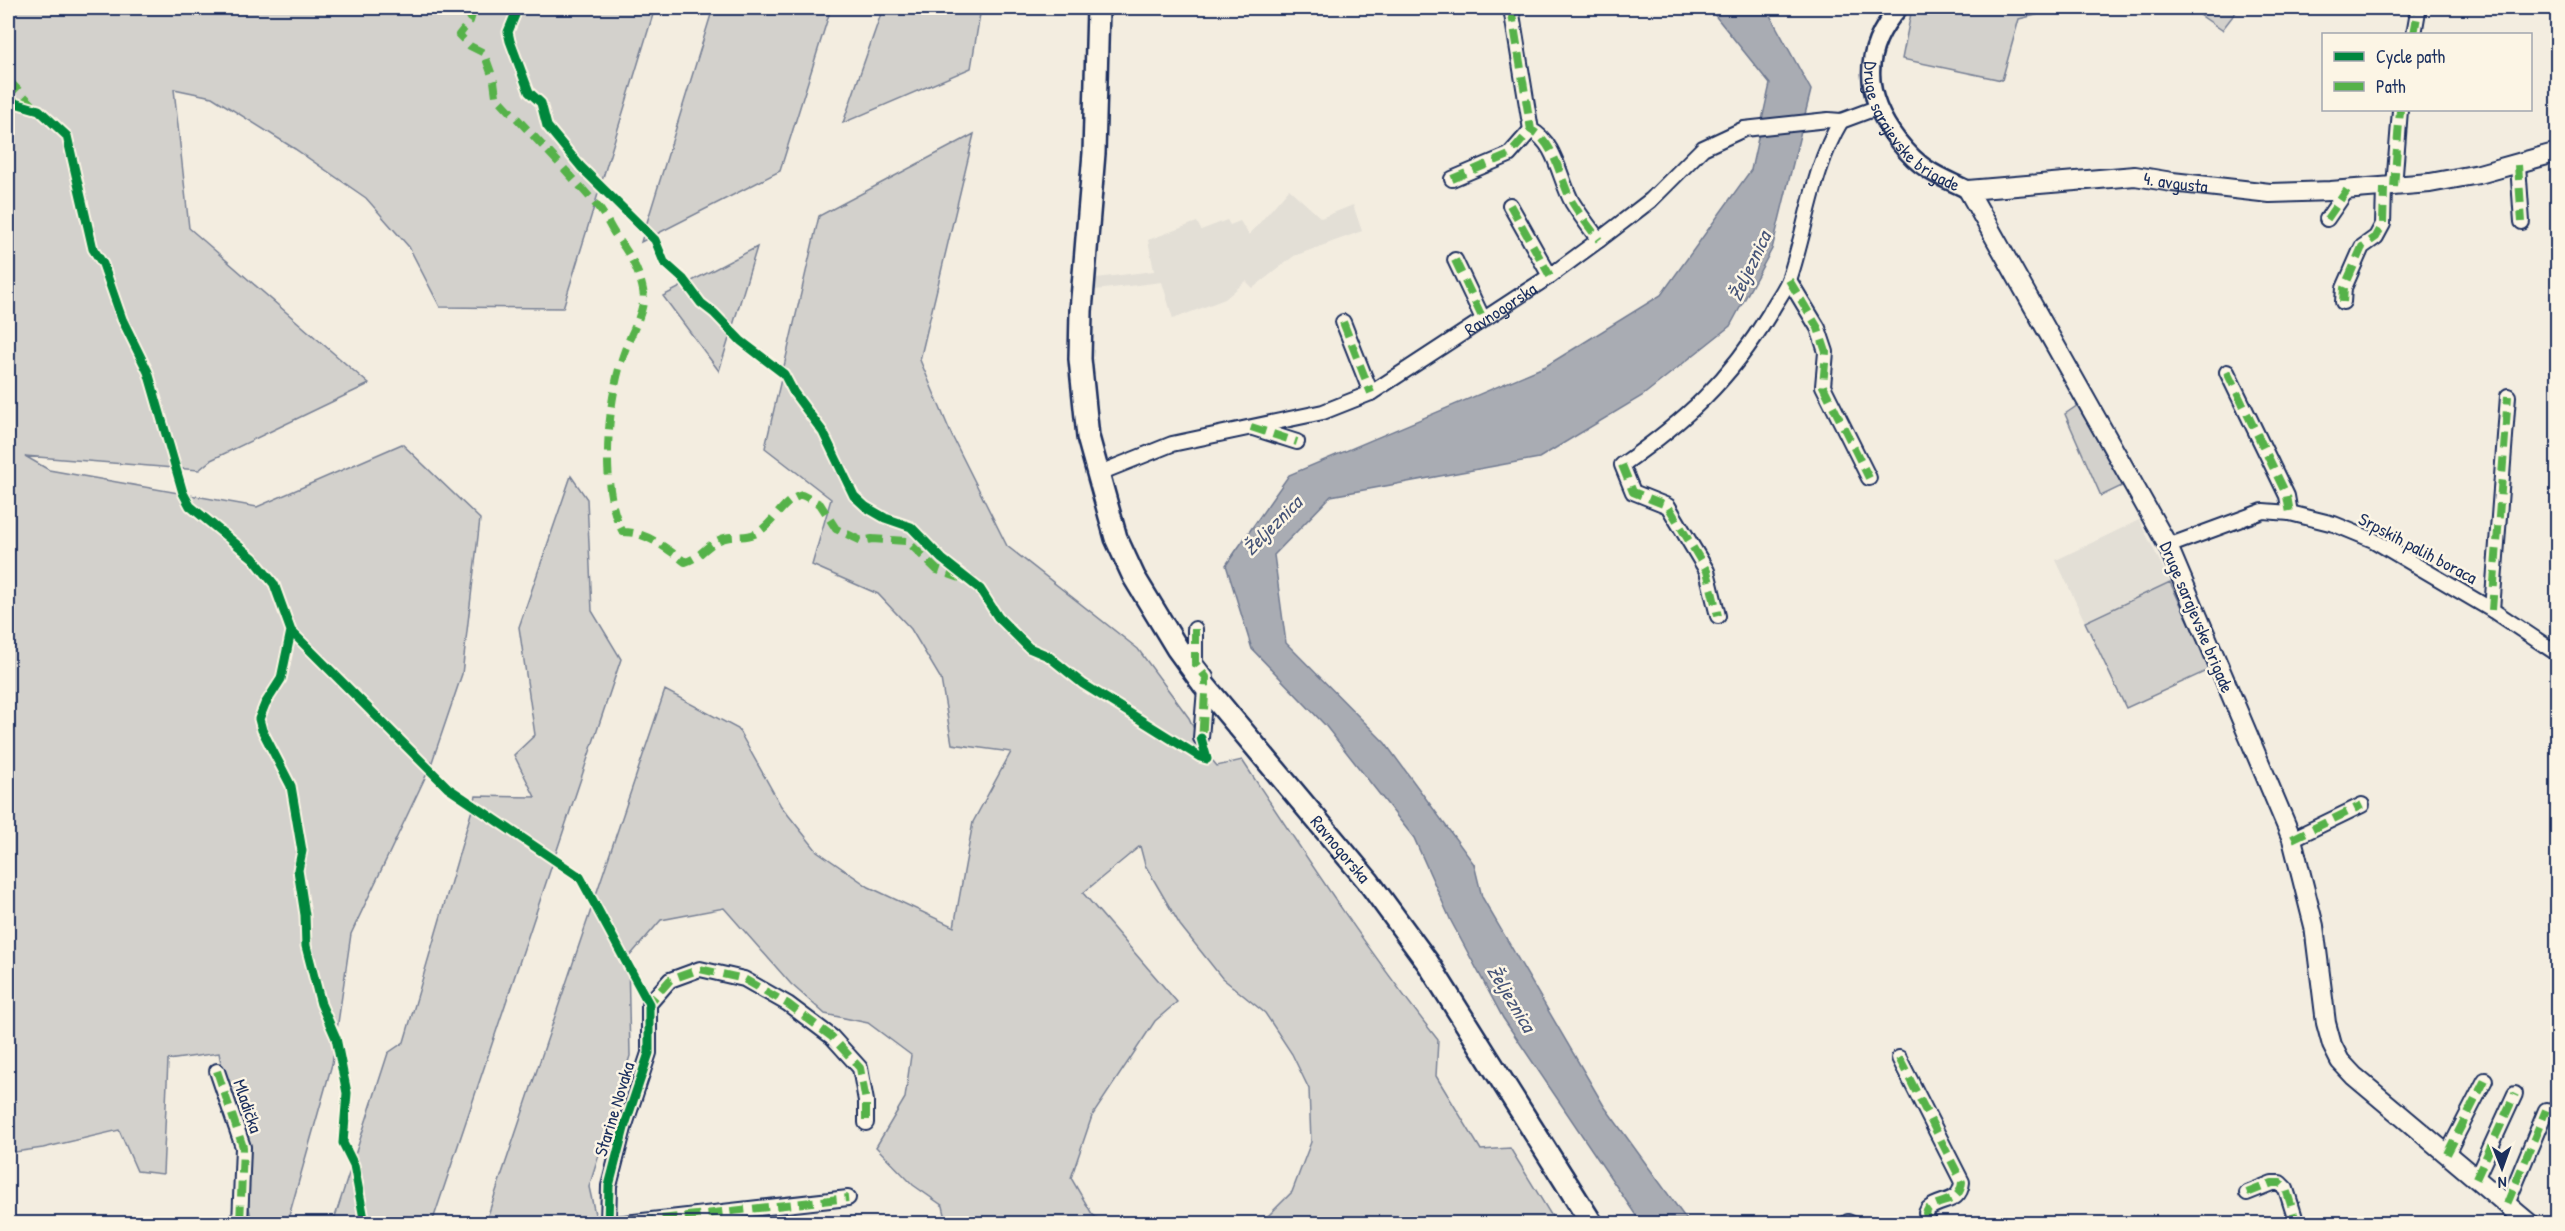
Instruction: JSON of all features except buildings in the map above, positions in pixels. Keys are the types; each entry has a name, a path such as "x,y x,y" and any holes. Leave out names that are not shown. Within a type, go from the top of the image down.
{"main road":[{"name":"Ravnogorska","path":"1098,8 1094,153 1081,311 1080,359 1088,438 1096,474 1116,538 1155,615 1204,685 1368,881 1428,963 1592,1224"},
{"name":"4. avgusta","path":"1968,190 2135,176 2172,183 2270,193 2347,190 2389,187 2469,176 2518,165 2558,152"},
{"name":"Druge sarajevske brigade","path":"1968,190 2168,546 2292,839 2302,871 2314,926 2323,1002 2332,1045 2340,1061 2354,1076 2530,1224"}],"street":[{"path":"1510,8 1531,130"},
{"name":"Druge sarajevske brigade","path":"1899,8 1878,40 1871,66 1871,87 1876,108 1907,152 1927,170 1968,190"},
{"path":"2414,33 2418,11 2416,8"},
{"name":"Ravnogorska","path":"1096,474 1172,444 1323,412 1371,393 1550,276 1599,240 1651,200 1702,148 1744,129 1835,120 1876,108"},
{"path":"2343,302 2344,288 2362,247 2376,237 2383,224 2400,111"},
{"path":"2397,124 2405,111"},
{"path":"1718,616 1707,571 1668,506 1633,492 1622,465 1667,434 1704,400 1750,346 1789,280 1815,183 1835,120"},
{"path":"1452,179 1509,155 1531,130"},
{"path":"1531,130 1539,134 1549,147 1571,201 1599,240"},
{"path":"2518,165 2522,222"},
{"path":"2327,219 2347,190"},
{"path":"1510,205 1550,276"},
{"path":"1455,260 1483,319"},
{"path":"1789,280 1818,328 1826,352 1823,386 1869,478"},
{"path":"1343,322 1371,393"},
{"path":"2226,372 2287,496 2290,513"},
{"name":"Srpskih palih boraca","path":"2492,610 2508,396"},
{"path":"1251,428 1297,442"},
{"name":"Srpskih palih boraca","path":"2168,546 2263,512 2290,513 2334,524 2373,540 2492,610 2558,654"},
{"path":"1195,629 1195,663 1206,677 1201,738"},
{"path":"2292,839 2362,805"},
{"name":"Starine Novaka","path":"608,1224 611,1177 624,1128 649,1053 649,1004 670,980 700,969 744,979 789,1004 832,1037 861,1068 866,1101 866,1124"},
{"path":"1899,1058 1962,1182 1961,1190 1956,1198 1928,1209 1926,1214 1929,1224"},
{"name":"Mladička","path":"217,1071 243,1147 240,1224"},
{"path":"2447,1155 2485,1080"},
{"path":"2476,1179 2515,1094"},
{"path":"2506,1204 2546,1110"},
{"path":"2247,1193 2272,1183 2280,1183 2286,1189 2297,1224"},
{"path":"616,1224 848,1198"}],"shaded area":[{"path":"8,8 655,8 563,308 440,307 409,247 366,198 295,149 212,97 174,89 189,228 369,384 211,460 199,470 25,456 49,470 257,507 402,444 480,519 462,674 431,765 351,934 332,1064 287,1223 252,1223 219,1053 168,1060 163,1174 137,1171 119,1130 43,1148 8,1153"},
{"path":"713,8 831,8 780,171 641,242"},
{"path":"883,8 981,8 971,68 843,123"},
{"path":"1912,8 2065,8 2019,19 2002,80 1902,59"},
{"path":"2190,8 2239,8 2222,30"},
{"path":"974,134 920,360 952,436 1007,546 1138,649 1189,718 1203,749 1217,766 1242,760 1361,937 1438,1040 1436,1076 1481,1150 1510,1148 1556,1223 1261,1223 1292,1192 1311,1142 1309,1089 1292,1054 1265,1013 1222,978 1180,925 1145,865 1140,846 1083,893 1177,1002 1155,1021 1092,1116 1071,1178 1092,1214 1103,1223 947,1223 943,1206 913,1185 876,1147 905,1098 911,1055 868,1023 825,1014 791,984 724,908 661,920 628,958 630,1056 589,1187 597,1223 485,1224 665,690 738,729 781,806 817,851 869,887 954,927 973,822 1011,752 952,744 941,679 911,629 878,594 812,565 831,499 765,448 819,216"},
{"path":"1289,189 1321,218 1353,205 1362,231 1294,256 1253,288 1246,281 1225,299 1173,319 1162,282 1095,290 1096,278 1154,271 1148,240 1197,222 1201,230 1227,220 1230,225 1240,221 1249,235"},
{"path":"757,247 719,371 663,296"},
{"path":"2081,403 2124,485 2101,496 2065,414"},
{"path":"571,476 587,499 592,611 621,659 432,1223 333,1223 388,1053 404,1042 476,796 535,797 514,755 535,735 519,627"},
{"path":"2139,520 2170,582 2085,622 2056,560"},
{"path":"2170,582 2211,669 2126,708 2085,622"}],"water":[{"name":"Željeznica","path":"1709,8 1766,8 1811,90 1772,249 1730,326 1642,396 1539,458 1331,496 1274,555 1286,643 1385,743 1474,864 1482,897 1604,1106 1689,1223 1641,1223 1503,1018 1451,921 1414,838 1325,725 1252,649 1226,565 1289,475 1546,366 1661,295 1751,170 1770,84"}],"marked path":[{"path":"474,8 470,21 459,35 470,46 484,53 494,81 496,96 601,211 636,269 643,290 643,305 619,369 610,416 608,442 610,492 615,514 623,532 648,538 685,562 719,540 751,535 760,531 790,501 802,495 820,504 836,529 862,541 872,539 907,541 937,570 960,578"},
{"path":"1511,8 1531,130 1546,143 1552,152 1572,202 1599,240"},
{"path":"2414,33 2418,11 2416,8"},
{"path":"8,80 33,105"},
{"path":"2394,187 2400,111"},
{"path":"1452,179 1509,155 1531,130"},
{"path":"2518,165 2522,222"},
{"path":"2343,302 2344,288 2362,247 2376,237 2383,224 2384,188"},
{"path":"2327,219 2347,190"},
{"path":"1510,205 1550,276"},
{"path":"1455,260 1483,319"},
{"path":"1789,280 1818,328 1826,352 1823,386 1869,478"},
{"path":"1343,322 1371,393"},
{"path":"2227,372 2287,496 2290,513"},
{"path":"2492,610 2508,396"},
{"path":"1251,427 1297,442"},
{"path":"1622,465 1633,492 1668,506 1707,571 1718,616"},
{"path":"1195,629 1195,663 1206,677 1202,742"},
{"path":"2292,839 2362,805"},
{"path":"646,1000 649,1004 670,980 700,969 744,979 788,1004 832,1037 860,1068 866,1101 866,1123"},
{"path":"1899,1058 1962,1182 1958,1194 1928,1209 1926,1213 1929,1224"},
{"path":"217,1071 243,1147 240,1224"},
{"path":"2447,1154 2485,1080"},
{"path":"2476,1179 2515,1094"},
{"path":"2507,1204 2546,1110"},
{"path":"2247,1193 2272,1183 2280,1183 2286,1189 2297,1224"},
{"path":"616,1224 848,1198"},
{"path":"1848,1222 1853,1224"}],"cycle path":[{"path":"514,8 515,15 508,32 510,41 529,92 541,103 547,126 581,167 655,240 664,262 683,279 701,303 741,341 784,374 794,393 823,432 854,496 866,507 885,518 911,527 942,559 980,589 998,617 1029,648 1048,656 1083,684 1200,757 1207,759 1201,738"},
{"path":"8,95 15,103 39,110 67,136 93,249 103,264 122,319 148,372 183,493 190,506 253,558 274,584 291,631 281,679 265,704 259,719 262,730 291,786 302,851 298,870 305,915 306,946 321,1004 336,1038 347,1093 343,1143 354,1165 365,1224"},
{"path":"291,631 448,788 580,877 649,1004 649,1053 624,1128 609,1186 608,1224"}]}
